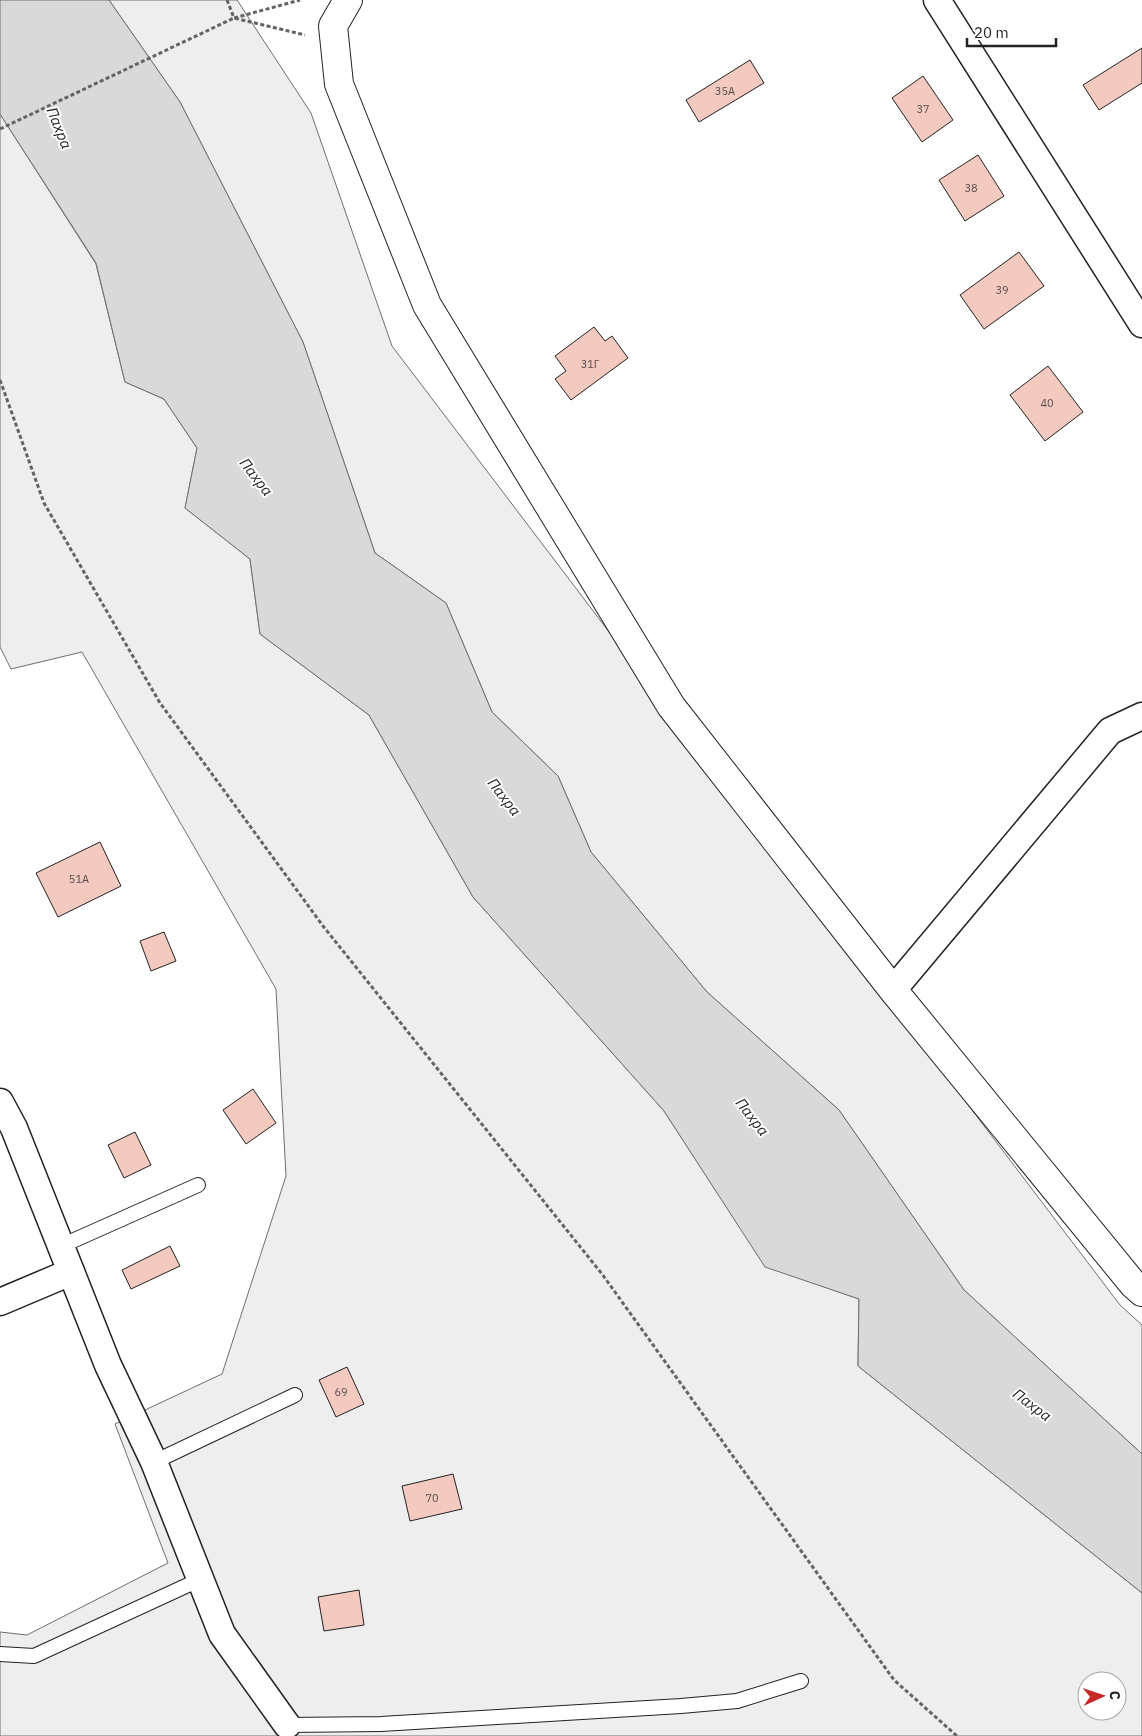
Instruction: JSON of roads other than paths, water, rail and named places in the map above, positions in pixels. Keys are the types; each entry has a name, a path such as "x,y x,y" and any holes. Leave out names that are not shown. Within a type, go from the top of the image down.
{"street":[{"path":"348,0 333,26 339,84 427,304 671,706 893,990 1133,1284 1142,1292"},
{"path":"937,0 1142,324"},
{"path":"893,990 1110,730 1142,716"},
{"path":"0,1102 14,1128 108,1365 154,1462 222,1634 287,1726"},
{"path":"0,1302 71,1272"}],"lane":[{"path":"61,1246 198,1185"},
{"path":"154,1462 295,1395"},
{"path":"0,1654 34,1656 200,1580"},
{"path":"287,1726 391,1723 728,1702 737,1701 801,1680"}],"water":[{"name":"Пахра","path":"0,0 109,0 180,102 303,342 375,553 446,603 492,712 558,776 591,852 707,992 839,1110 964,1290 1142,1454 1142,1593 858,1366 859,1299 765,1267 664,1111 473,897 369,715 260,634 250,559 185,508 197,448 164,399 125,382 96,263 0,114"}]}
